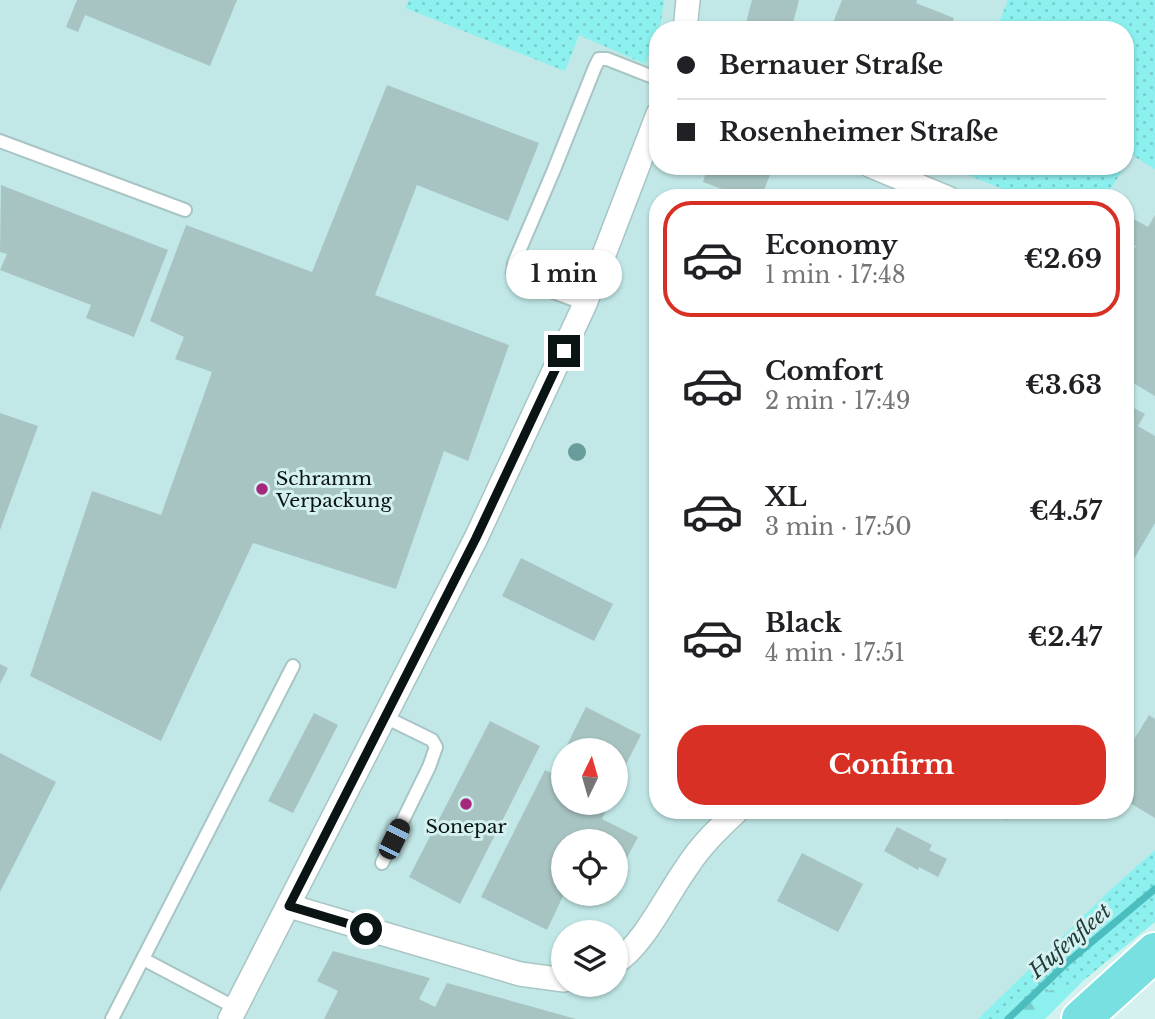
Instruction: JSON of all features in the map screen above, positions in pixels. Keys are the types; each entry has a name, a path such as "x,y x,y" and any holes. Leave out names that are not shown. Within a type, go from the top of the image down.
{"highway":[{"path":"1081,1019 1155,952"}],"street":[{"path":"686,21 688,0"},
{"path":"233,1014 476,538 585,304 649,137"},
{"path":"893,175 926,189"},
{"path":"628,952 688,865 729,819"},
{"path":"289,906 520,974 551,978"}],"lane":[{"path":"585,304 521,280 513,273 514,263 599,60 607,59 649,75"},
{"path":"0,141 185,210"},
{"path":"113,1019 293,666"},
{"path":"382,863 436,747 432,740 385,717"},
{"path":"143,959 233,1014"}],"shaded area":[{"path":"0,0 1155,0 1155,850 1110,890 978,1019 0,1019"}],"green space":[{"path":"409,0 664,0 661,21 649,21 649,54 645,64 579,35 565,71 405,8"},
{"path":"1008,0 1155,0 1155,169 1134,156 1134,21 1000,21"},
{"path":"968,175 1119,175 1110,189 1003,189"},
{"path":"1155,850 1155,922 1084,980 1017,1001 999,1019 978,1019 1110,890"},
{"path":"1084,980 1045,1019 999,1019 1017,1001"}],"building":[{"path":"77,0 237,0 210,66 85,15 78,32 66,27"},
{"path":"752,0 799,0 793,21 746,21"},
{"path":"842,0 917,0 916,3 954,18 953,21 834,21"},
{"path":"387,85 539,143 508,221 417,185 375,295 509,345 468,461 444,451 396,589 253,543 161,741 30,676 92,491 161,515 212,372 175,359 184,337 150,321 186,225 312,272"},
{"path":"705,175 770,175 764,189 722,189 703,182"},
{"path":"1,185 168,250 134,337 86,318 91,305 0,270 7,254 0,252"},
{"path":"1155,215 1155,396 1134,383 1134,219 1148,227"},
{"path":"1134,408 1145,414 1138,426 1155,436 1155,523 1134,559"},
{"path":"0,413 38,426 0,530"},
{"path":"521,558 613,604 594,641 502,596"},
{"path":"0,664 8,668 0,684"},
{"path":"586,707 641,735 628,760 628,738 570,738"},
{"path":"314,713 338,725 293,813 268,801"},
{"path":"1149,715 1155,719 1155,818 1134,805 1134,739"},
{"path":"490,721 540,746 460,904 409,877"},
{"path":"0,753 56,782 0,892"},
{"path":"545,770 551,773 551,816 604,816 602,819 622,829 551,829 551,906 558,906 547,930 481,897"},
{"path":"897,827 932,845 929,850 947,859 938,877 919,867 918,870 884,851"},
{"path":"628,832 638,837 628,856"},
{"path":"802,853 863,884 838,932 777,901"},
{"path":"333,951 430,978 419,999 435,1007 447,983 576,1019 324,1019 338,991 317,981"}],"waterway":[{"name":"Hufenfleet","path":"1008,1019 1069,961 1155,889"}],"place":[{"name":"Schramm Verpackung","path":"262,489"},
{"name":"Sonepar","path":"466,804"}],"route":[{"path":"366,929 289,906 476,538 564,351"}]}
